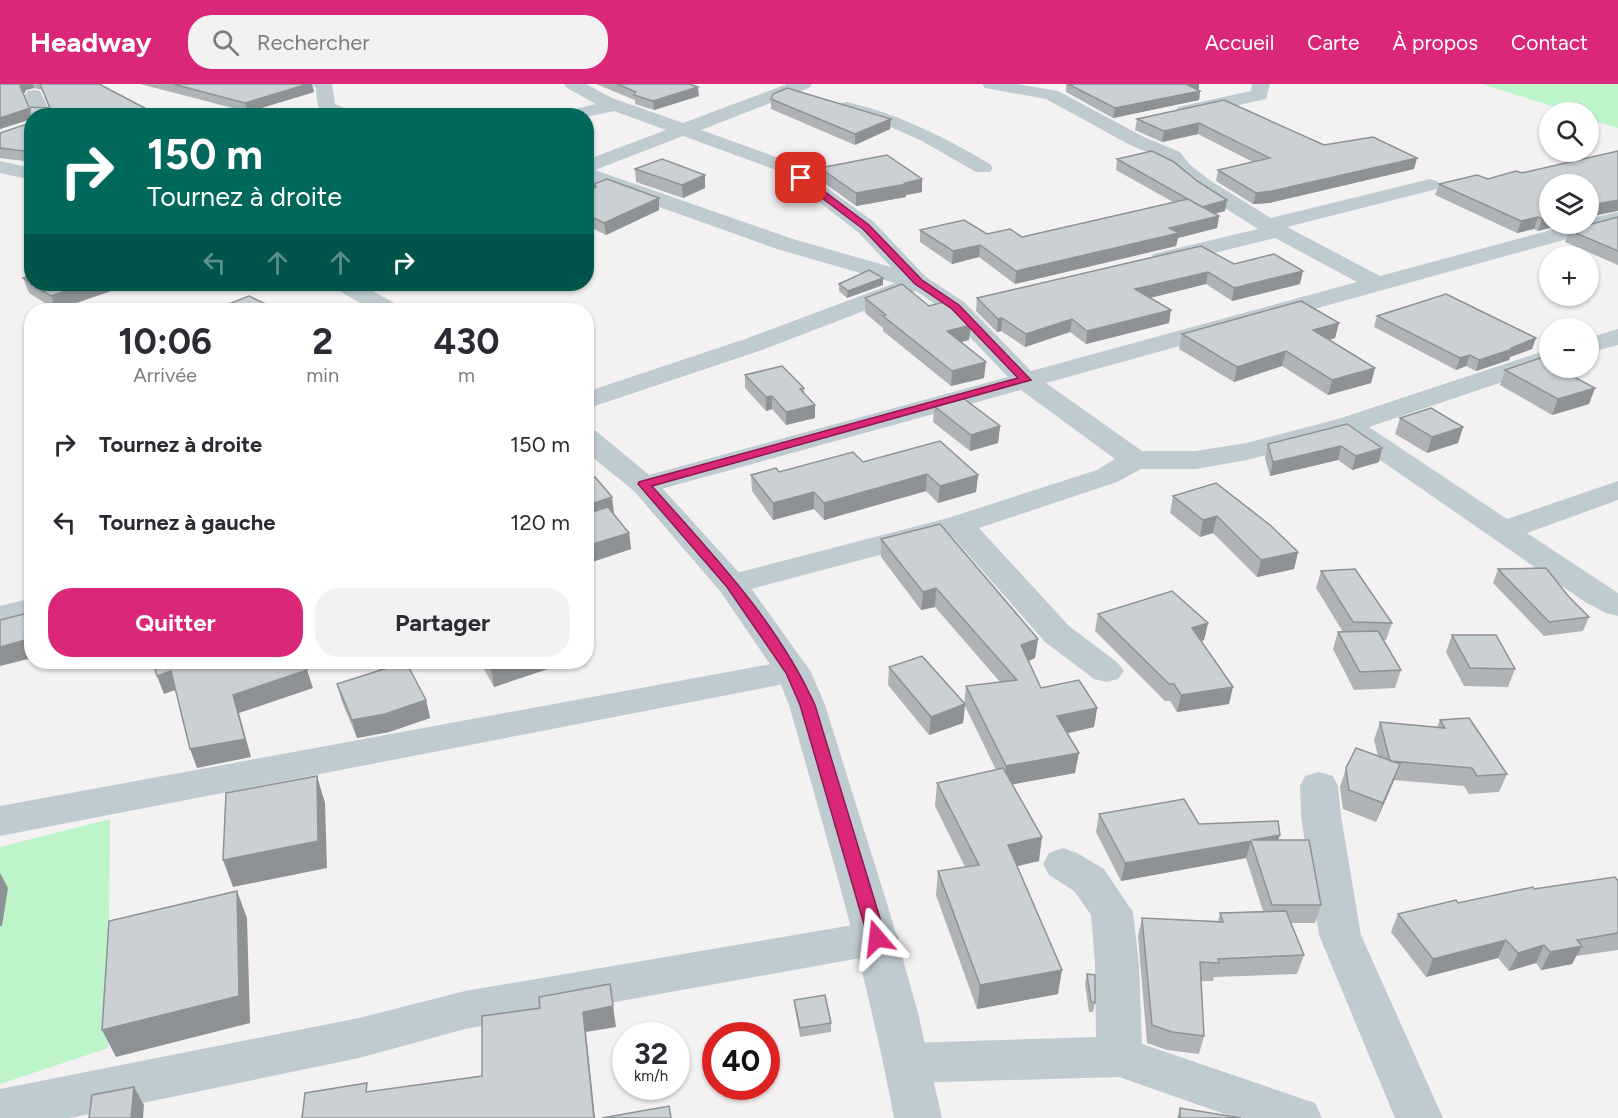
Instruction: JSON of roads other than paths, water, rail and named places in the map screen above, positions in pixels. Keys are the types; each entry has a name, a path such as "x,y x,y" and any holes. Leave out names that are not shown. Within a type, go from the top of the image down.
{"street":[{"path":"321,84 325,86 326,107 328,108"},
{"path":"573,84 616,105 685,128 786,167 866,227 918,282"},
{"path":"770,84 801,90"},
{"path":"991,84 1016,90 1045,87 1052,95 1109,127 1173,156 1176,164 1192,177 1273,228 1376,283"},
{"path":"1164,115 1260,95 1262,84"},
{"path":"594,164 685,128 801,90"},
{"path":"34,95 40,108"},
{"path":"833,103 900,124 929,137 983,168"},
{"path":"594,110 616,105"},
{"path":"1109,127 1142,120"},
{"path":"0,166 24,172"},
{"path":"594,177 785,244 918,282 967,304 1026,380 1135,460"},
{"path":"1139,264 1430,185"},
{"path":"644,484 1618,218"},
{"path":"594,398 714,361 918,282"},
{"path":"356,291 377,303"},
{"path":"1599,343 1618,337"},
{"path":"732,584 959,525 1107,476 1135,460 1196,460 1247,451 1348,424 1539,361"},
{"path":"1348,424 1597,595 1618,606"},
{"path":"594,448 644,484 732,584 793,672 807,705 877,938 918,1118"},
{"path":"1504,531 1618,490"},
{"path":"959,525 1057,634 1106,671"},
{"path":"0,617 24,610"},
{"path":"0,821 793,672"},
{"path":"1319,786 1321,816 1340,935 1419,1118"},
{"path":"1063,864 1089,880 1112,912 1117,964 1119,1057"},
{"path":"0,1111 359,1038 465,1010 877,938"},
{"path":"907,1063 1119,1057 1298,1118"}]}
